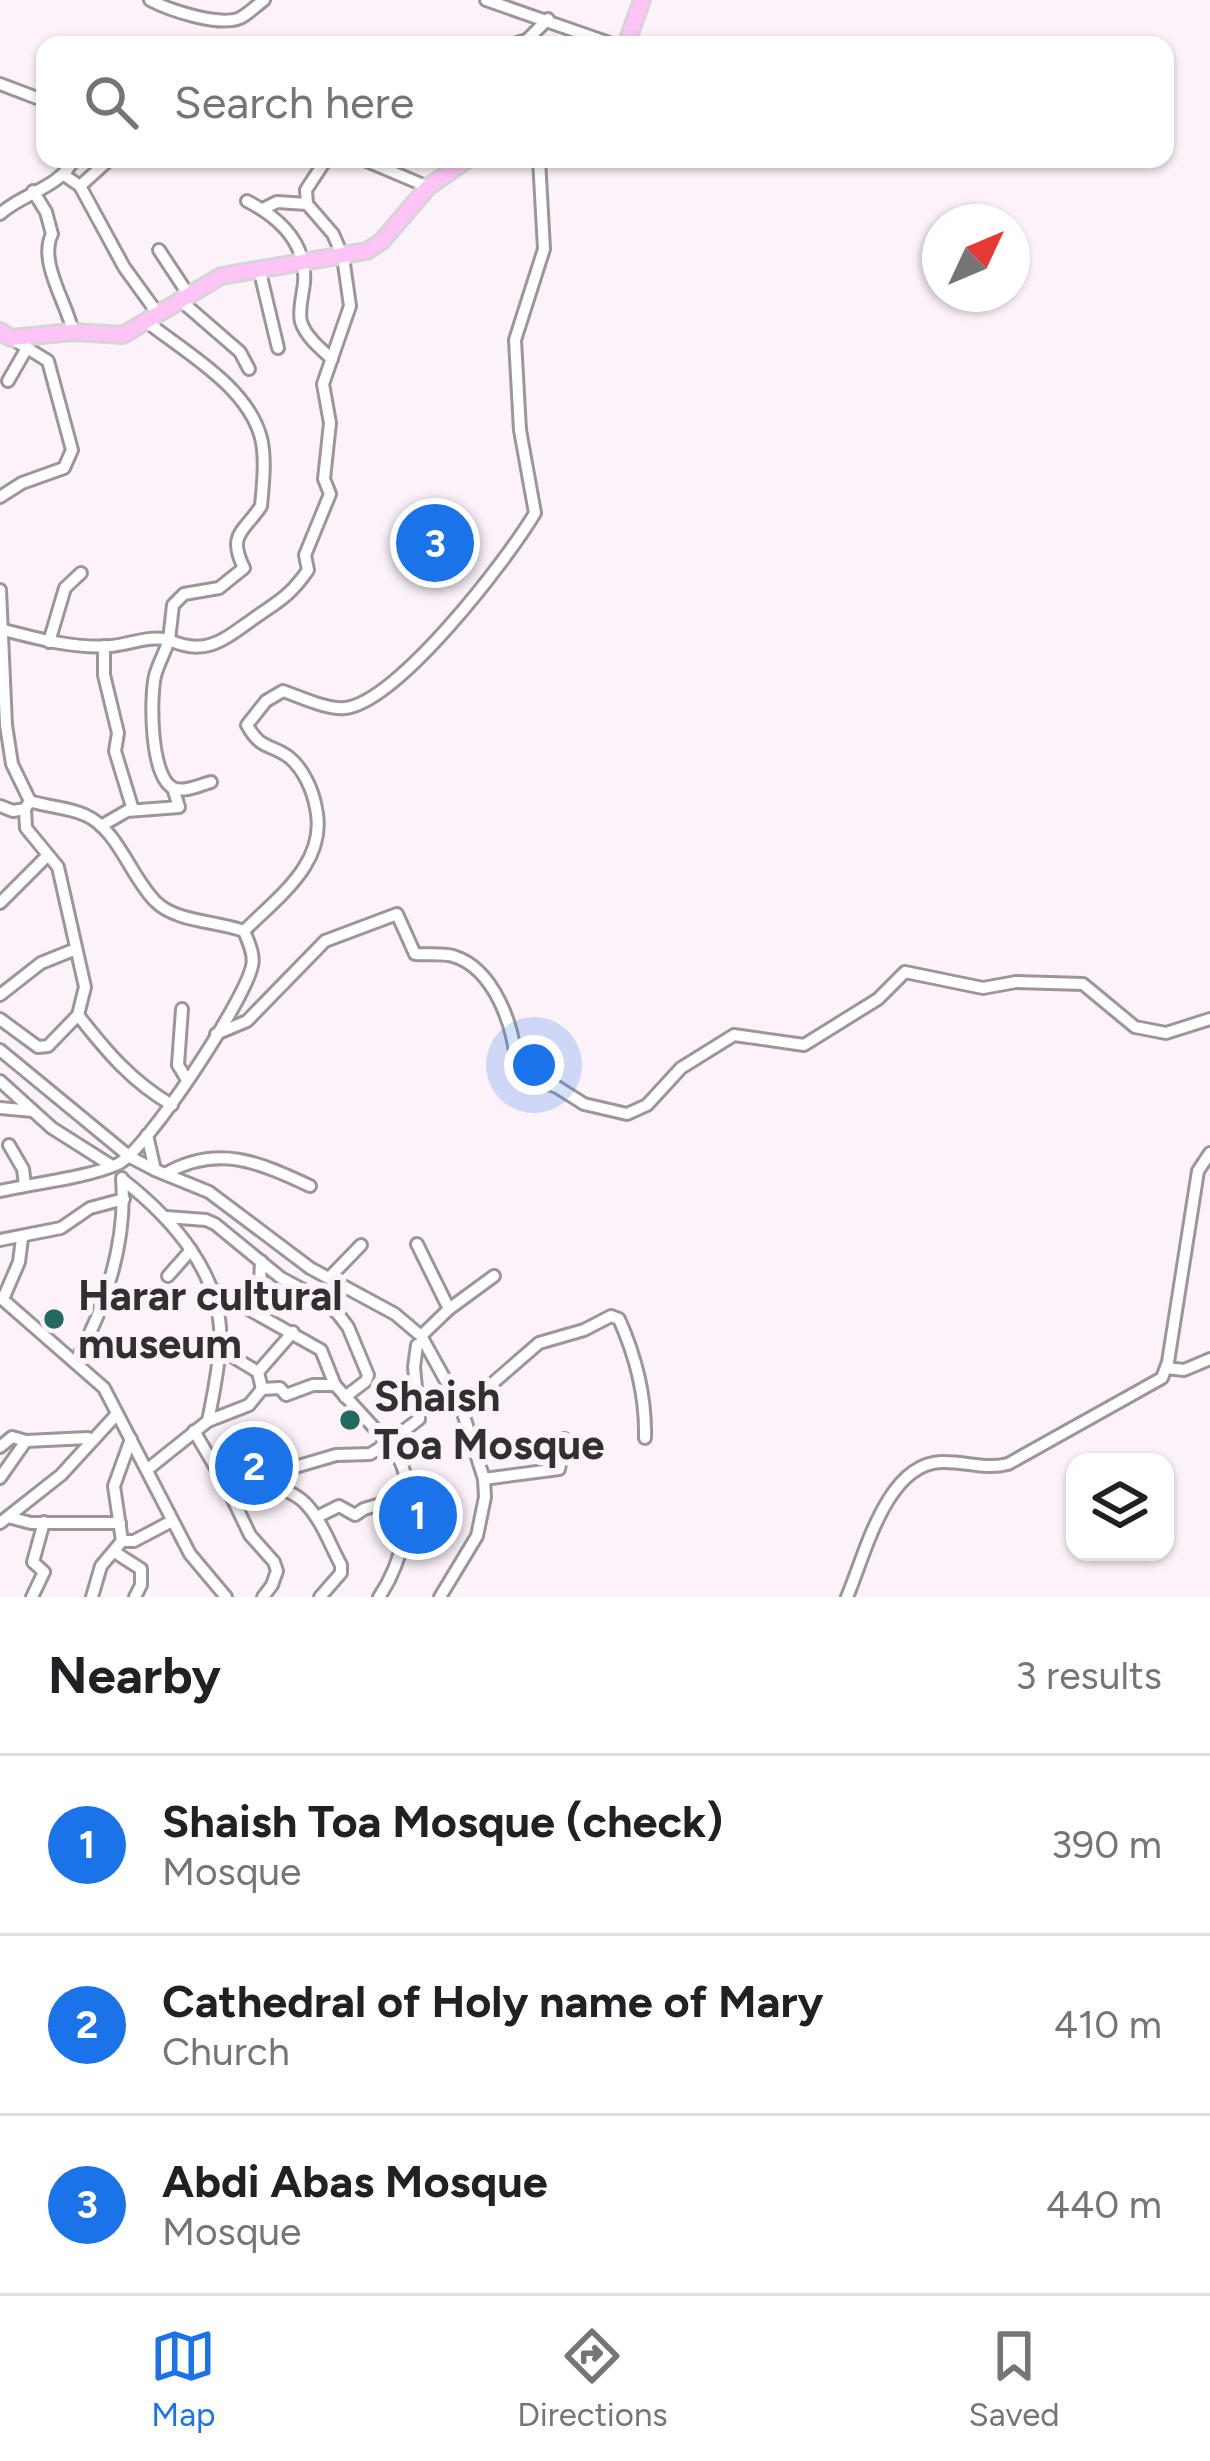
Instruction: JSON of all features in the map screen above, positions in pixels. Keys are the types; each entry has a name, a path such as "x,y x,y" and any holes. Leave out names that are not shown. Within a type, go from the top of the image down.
{"main road":[{"path":"629,36 642,0"},
{"path":"5,334 123,335 221,276 375,248 428,187 455,168"}],"street":[{"path":"150,0 179,13 229,21 243,17 264,0"},
{"path":"486,0 591,36"},
{"path":"531,36 548,20"},
{"path":"0,83 36,97"},
{"path":"0,214 64,176 69,168"},
{"path":"80,186 100,168"},
{"path":"4,630 49,642 104,646 157,637 198,646 224,643 283,602 308,570 305,555 330,494 324,479 330,423 322,385 350,306 343,257 333,234 307,204 305,190 320,168"},
{"path":"383,168 428,187"},
{"path":"244,931 308,867 320,826 313,790 290,759 257,743 247,725 266,701 283,691 342,709 367,701 396,682 490,580 535,513 520,430 515,340 544,249 540,168"},
{"path":"64,176 80,186 153,318 248,410 262,439 261,506 241,528 236,542 244,568 219,588 184,594 173,605 170,640 154,677 152,718 158,760 179,808 133,810 100,826"},
{"path":"33,191 46,212 52,234 47,259 74,332"},
{"path":"248,201 289,231 305,263 300,320 314,343 332,359"},
{"path":"262,209 277,202 307,204"},
{"path":"159,250 184,297 240,352 249,369"},
{"path":"259,268 278,348"},
{"path":"0,497 22,483 64,468 72,450 48,362 5,334"},
{"path":"8,381 27,348"},
{"path":"49,642 65,587 81,573"},
{"path":"0,593 12,764 27,805 26,828 58,867 85,987 78,1015 48,1046 38,1047 0,1019"},
{"path":"104,646 104,675 118,734 115,752 133,810"},
{"path":"173,788 211,782"},
{"path":"0,806 13,811 27,805 85,814 100,826 157,903 181,917 216,920 244,931"},
{"path":"0,903 48,856"},
{"path":"216,1034 247,1021 326,941 397,914 415,954 453,956 479,970 499,1002 515,1044 516,1065 530,1078 602,1111 627,1114 647,1105 680,1068 734,1036 804,1045 878,999 905,972 983,988 1016,982 1082,985 1135,1027 1166,1033 1210,1019"},
{"path":"0,1191 120,1162 146,1136 172,1105 238,1001 254,962 244,931"},
{"path":"0,995 41,963 76,949"},
{"path":"182,1009 178,1065 187,1080"},
{"path":"78,1015 144,1089 172,1105"},
{"path":"0,1050 120,1162 124,1199 103,1305 76,1361"},
{"path":"0,1081 52,1128 120,1162 209,1192 329,1279 395,1314 419,1341 462,1410 484,1479 477,1536 440,1597"},
{"path":"0,1108 33,1111"},
{"path":"146,1136 160,1172"},
{"path":"9,1144 26,1185"},
{"path":"847,1597 885,1502 901,1481 938,1461 987,1469 1008,1464 1162,1378 1198,1171 1210,1153"},
{"path":"160,1172 206,1158 254,1160 310,1186"},
{"path":"123,1180 166,1217 191,1250 209,1287 218,1316 220,1348 208,1421"},
{"path":"0,1240 61,1228 90,1208 124,1199"},
{"path":"166,1217 206,1220 297,1290 326,1303 348,1327 368,1375 345,1397"},
{"path":"22,1238 19,1262 2,1298 104,1388 190,1554 226,1597"},
{"path":"417,1244 449,1309"},
{"path":"329,1279 361,1245"},
{"path":"168,1276 191,1250"},
{"path":"239,1301 260,1282 261,1261"},
{"path":"227,1487 336,1455 370,1454 388,1443 418,1418 414,1367 419,1341 449,1309 494,1276"},
{"path":"209,1287 320,1350 335,1385 388,1443 404,1468 406,1528 379,1597"},
{"path":"462,1410 538,1343 584,1330 611,1316 619,1319 629,1341 646,1405 645,1438"},
{"path":"258,1372 293,1332"},
{"path":"220,1348 258,1372 262,1388"},
{"path":"1166,1368 1184,1370 1210,1359"},
{"path":"262,1388 280,1388 286,1395 313,1385 335,1385"},
{"path":"148,1469 208,1421 249,1405 262,1388"},
{"path":"4,1520 62,1474 117,1414"},
{"path":"194,1431 250,1535 274,1562 277,1571 263,1597"},
{"path":"0,1447 6,1434 26,1442 88,1438"},
{"path":"131,1439 114,1486 119,1547 141,1569 135,1597"},
{"path":"484,1479 559,1469 565,1439"},
{"path":"0,1478 26,1442"},
{"path":"269,1474 281,1491 297,1496 317,1517 341,1565 341,1573 320,1597"},
{"path":"317,1517 338,1506 355,1515 407,1496"},
{"path":"4,1520 120,1522"},
{"path":"92,1597 101,1566 119,1547 172,1521"},
{"path":"32,1597 44,1572 33,1562 44,1522"}],"place":[{"name":"Abdi Abas Mosque","path":"435,543"},
{"name":"Harar cultural museum","path":"54,1319"},
{"name":"Shaish Toa Mosque","path":"350,1420"},
{"name":"Cathedral of Holy name of Mary","path":"254,1466"},
{"name":"Shaish Toa Mosque (check)","path":"418,1515"}]}
